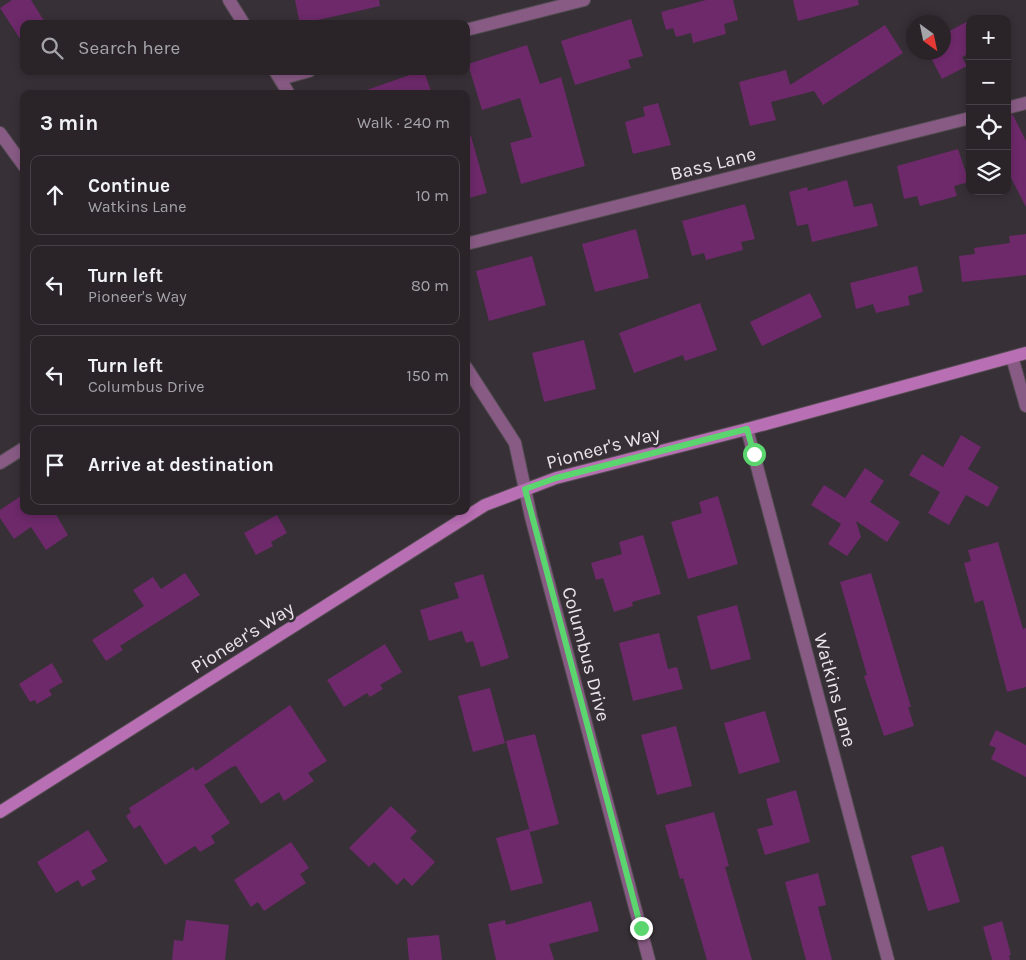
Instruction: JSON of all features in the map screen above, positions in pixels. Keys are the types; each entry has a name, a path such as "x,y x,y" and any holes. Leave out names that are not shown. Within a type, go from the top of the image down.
{"main road":[{"name":"Pioneer's Way","path":"470,514 485,505 525,489 574,473 747,429 1026,353"},
{"name":"Pioneer's Way","path":"0,812 469,515"}],"street":[{"path":"229,0 242,20"},
{"path":"470,29 584,0"},
{"path":"277,75 286,90"},
{"path":"1011,107 1026,103"},
{"name":"Bass Lane","path":"470,243 966,119"},
{"path":"0,133 20,160"},
{"path":"1012,357 1026,406"},
{"name":"Columbus Drive","path":"470,374 515,443 525,489 649,960"},
{"name":"Watkins Lane","path":"747,429 888,960"},
{"path":"0,463 20,450"}],"building":[{"path":"12,0 31,0 44,20 20,20 20,39 0,8"},
{"path":"295,0 379,0 380,6 318,20 299,20"},
{"path":"706,0 733,0 738,20 724,24 726,34 693,43 691,33 676,37 673,28 666,30 661,12"},
{"path":"793,0 858,0 859,5 798,21"},
{"path":"631,19 643,56 628,60 631,68 575,85 561,41"},
{"path":"966,22 966,55 962,57 966,67 942,79 932,60 951,60 951,30"},
{"path":"885,25 903,53 823,105 814,91 771,102 776,120 750,126 739,82 786,70 790,85"},
{"path":"527,45 540,84 561,77 585,166 521,184 510,143 532,137 520,98 482,110 470,71 470,63"},
{"path":"410,75 425,75 431,90 367,90"},
{"path":"658,103 671,145 633,154 625,122 645,116 643,107"},
{"path":"1011,115 1013,115 1026,141 1026,207 1011,178"},
{"path":"470,136 471,136 487,193 470,198"},
{"path":"958,149 966,173 966,183 954,186 957,196 920,206 917,196 904,199 897,166"},
{"path":"847,180 854,207 872,203 878,226 812,242 808,224 797,226 789,192 807,187 808,191"},
{"path":"745,204 755,239 741,242 743,250 706,260 704,253 692,256 682,221"},
{"path":"636,229 649,278 595,292 582,244"},
{"path":"1026,234 1026,275 962,282 959,256 975,254 974,248 1010,243 1009,236"},
{"path":"532,256 546,305 489,321 476,271"},
{"path":"917,266 923,292 908,296 910,305 876,313 873,304 856,309 850,283"},
{"path":"810,293 822,317 762,346 750,322"},
{"path":"700,303 717,350 685,361 683,355 634,373 619,333"},
{"path":"584,340 596,389 544,402 532,353"},
{"path":"961,435 981,447 968,469 999,487 988,507 966,495 949,525 928,513 940,492 909,475 922,454 943,467"},
{"path":"865,468 884,481 870,502 900,522 887,542 856,521 861,537 847,556 828,544 841,524 811,505 824,485 845,498"},
{"path":"718,496 738,564 688,579 671,522 702,513 699,502"},
{"path":"20,497 20,515 56,515 68,535 46,550 31,527 14,539 0,518 0,510"},
{"path":"277,515 287,533 271,542 273,546 256,555 244,533"},
{"path":"643,535 661,594 632,602 633,606 614,612 603,578 596,580 591,563 622,554 619,542"},
{"path":"998,542 1023,629 1026,628 1026,687 1007,692 983,600 975,603 964,563 971,561 968,550"},
{"path":"185,573 200,595 120,646 123,650 106,661 92,640 144,606 133,590 153,577 161,589"},
{"path":"871,573 911,707 908,707 914,726 884,736 864,676 867,675 840,582"},
{"path":"483,574 509,658 481,667 473,641 466,643 462,631 429,641 420,610 459,598 454,583"},
{"path":"737,605 751,659 711,670 697,616"},
{"path":"659,633 668,669 677,667 683,689 633,701 619,643"},
{"path":"385,644 402,672 380,685 383,689 370,697 367,693 344,707 327,680"},
{"path":"52,663 63,682 49,690 52,695 37,704 35,700 30,702 19,684"},
{"path":"490,688 505,743 473,752 458,696"},
{"path":"290,705 327,761 308,773 314,781 284,801 279,792 261,804 236,766 232,767 204,785 230,823 211,836 215,843 200,852 195,846 165,865 140,825 134,829 126,816 131,812 129,808 193,767 196,771"},
{"path":"765,711 780,762 739,774 724,723"},
{"path":"676,726 692,786 657,795 641,735"},
{"path":"996,730 1026,745 1026,777 991,759 996,748 989,745"},
{"path":"535,734 559,824 530,832 506,741"},
{"path":"796,790 810,842 765,855 757,829 773,825 766,799"},
{"path":"391,806 417,831 410,838 435,862 412,886 404,878 397,885 374,862 369,867 349,848"},
{"path":"714,812 729,866 725,867 752,960 707,960 683,878 680,879 665,825"},
{"path":"529,829 543,883 511,891 496,838"},
{"path":"88,830 108,861 91,871 96,879 82,887 78,880 56,893 37,862"},
{"path":"291,842 309,868 300,874 306,883 264,911 258,902 251,907 234,880"},
{"path":"943,846 960,902 928,911 911,856"},
{"path":"818,873 826,905 818,907 832,960 806,960 785,882"},
{"path":"591,901 599,931 549,944 554,960 496,960 488,924 505,920 506,925"},
{"path":"186,920 229,925 225,960 172,960 174,940 183,941"},
{"path":"1002,921 1011,955 1009,955 1010,960 992,960 983,927"},
{"path":"439,935 442,960 409,960 407,938"}],"route":[{"path":"641,928 525,489 600,466 747,429 754,454"}]}
